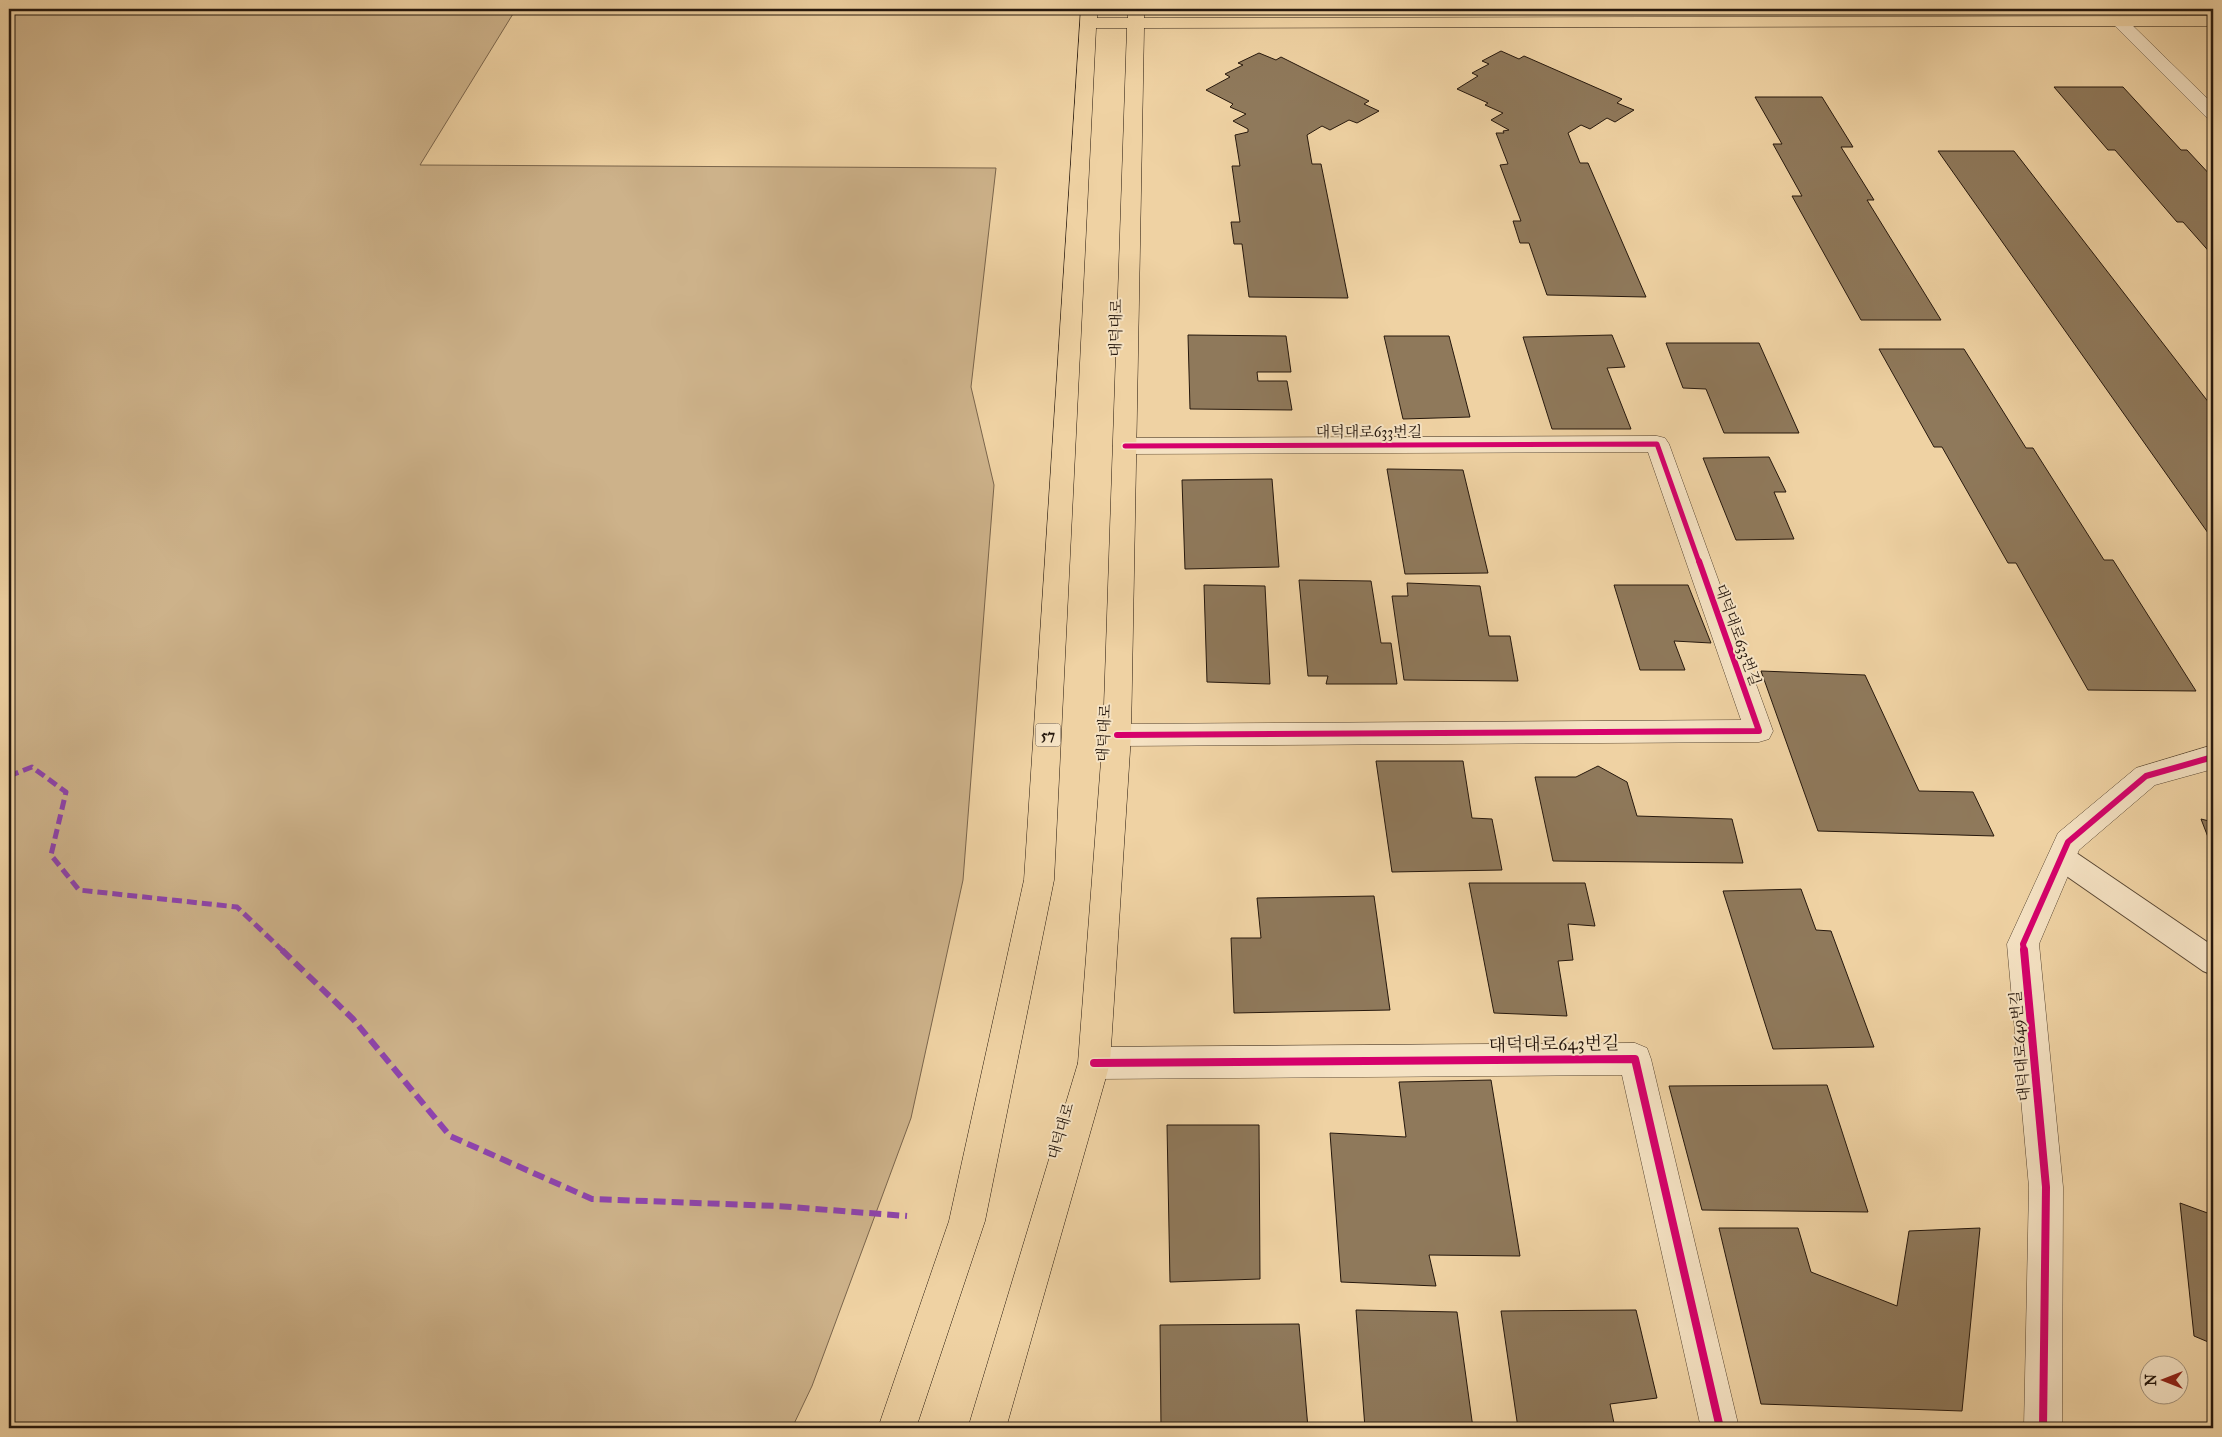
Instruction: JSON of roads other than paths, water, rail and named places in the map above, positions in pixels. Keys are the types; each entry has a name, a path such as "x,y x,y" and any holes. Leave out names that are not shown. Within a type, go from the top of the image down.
{"main road":[{"name":"57","path":"897,1428 967,1221 1040,880 1088,16 2213,22"},
{"name":"대덕대로","path":"988,1428 1094,1064 1117,736 1136,16"}],"street":[{"path":"2120,22 2213,114"},
{"name":"대덕대로633번길","path":"1117,736 1759,731 1657,444 1125,446"},
{"name":"대덕대로649번길","path":"2043,1428 2046,1187 2023,944 2068,842 2146,776 2213,757"},
{"name":"대덕대로643번길","path":"1094,1064 1635,1059 1720,1428"}],"lane":[{"path":"2062,858 2213,962"}]}
